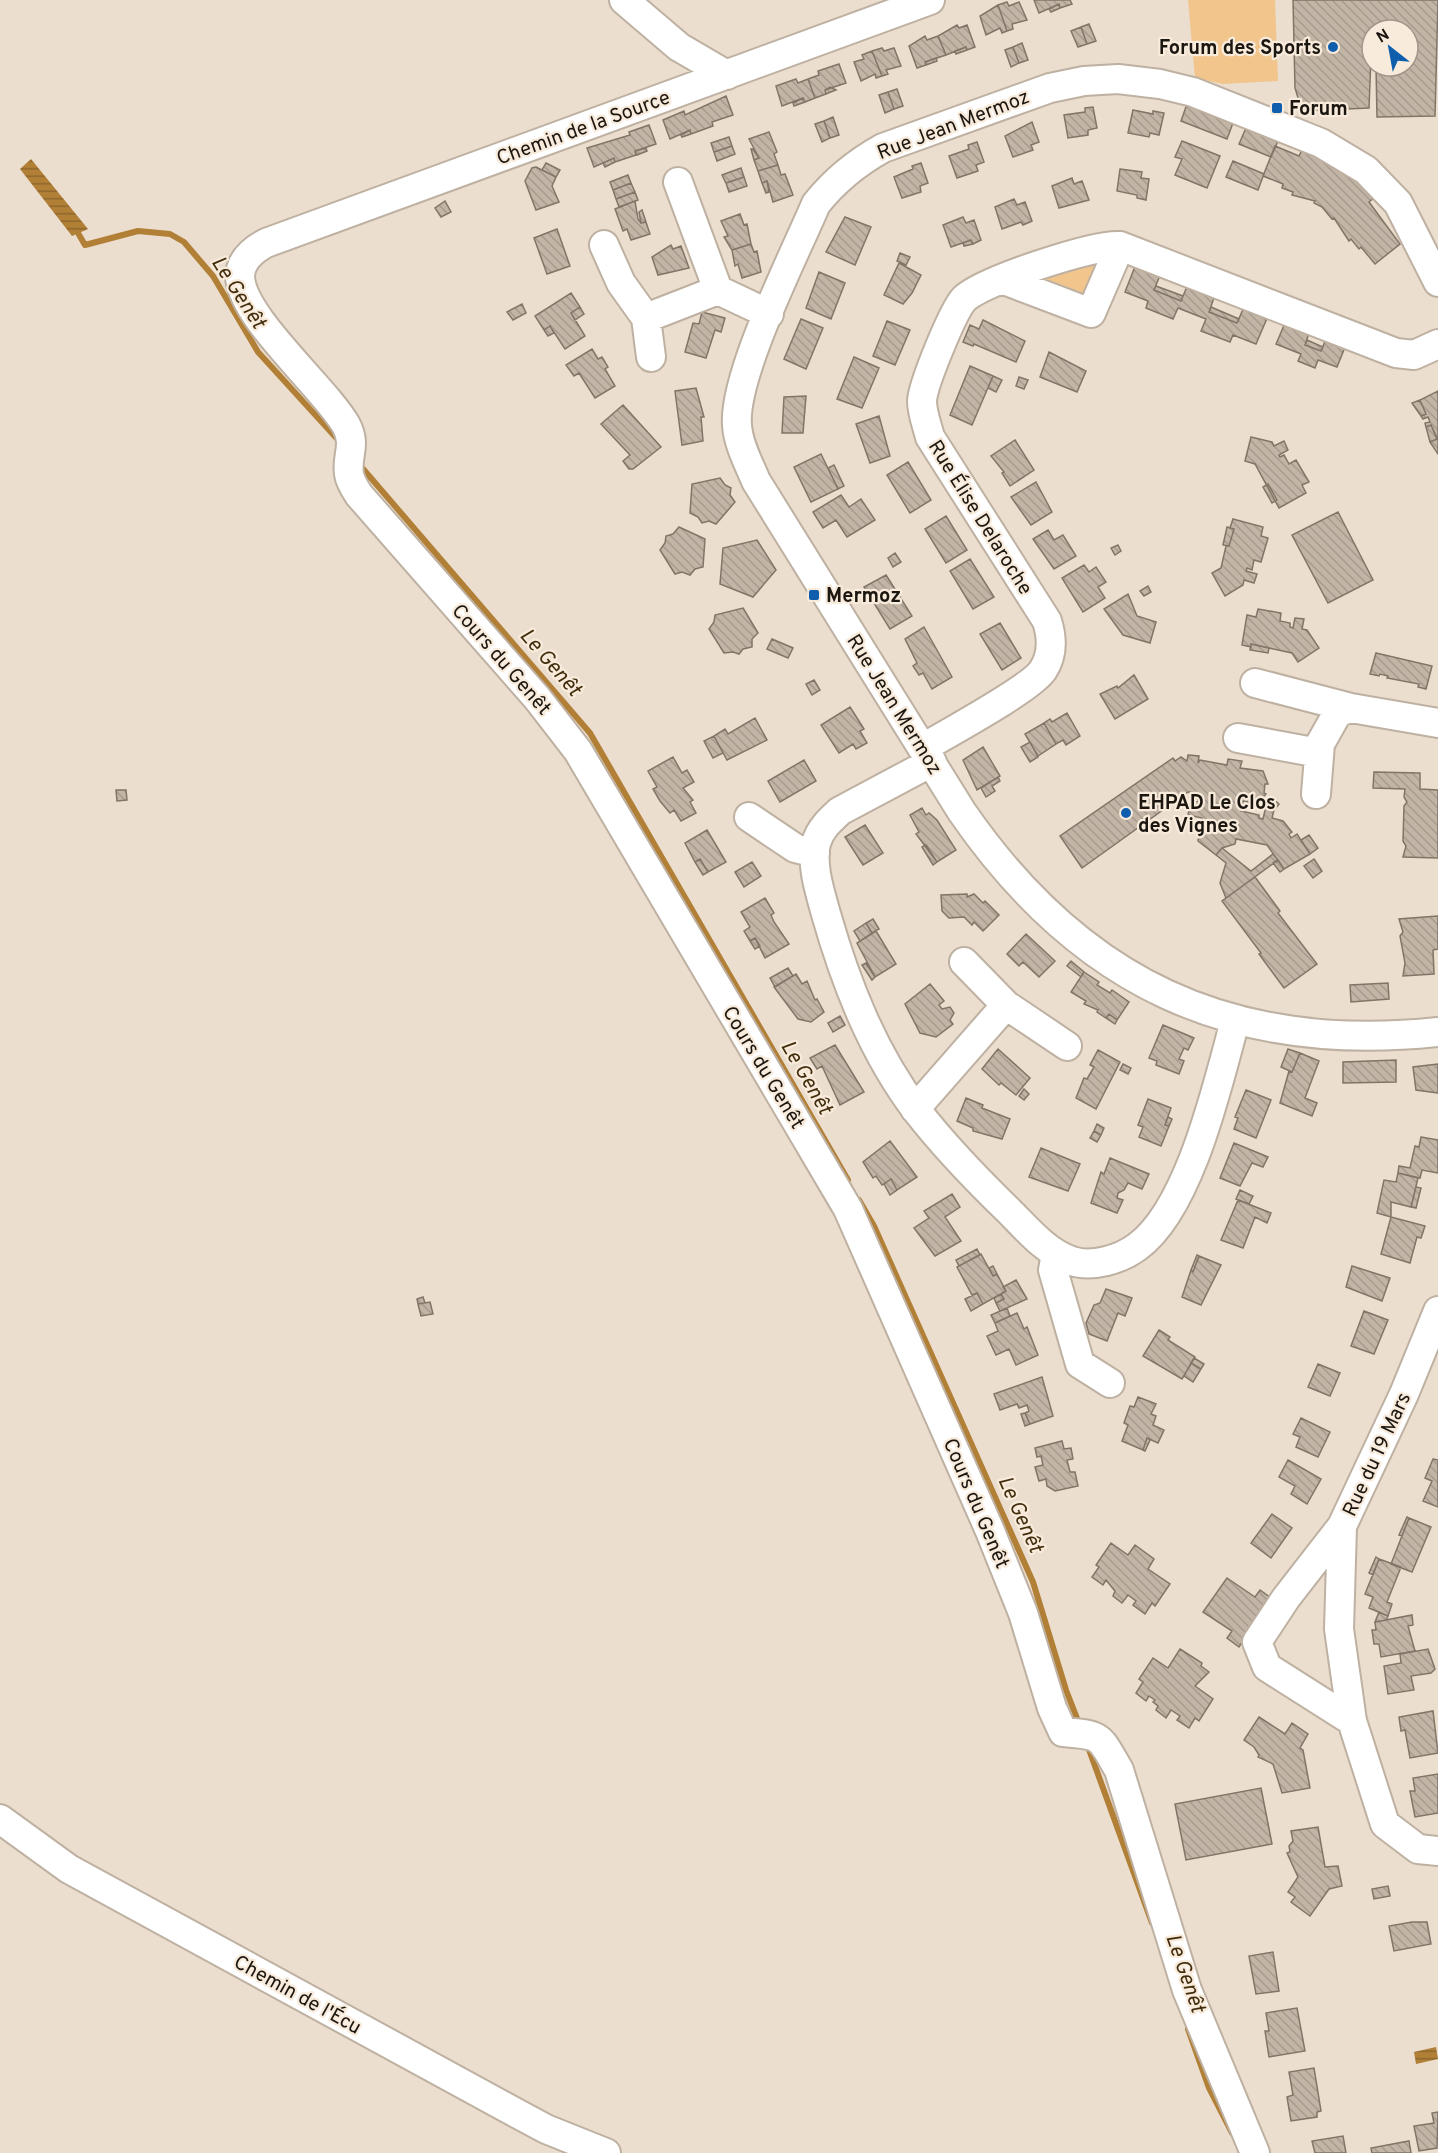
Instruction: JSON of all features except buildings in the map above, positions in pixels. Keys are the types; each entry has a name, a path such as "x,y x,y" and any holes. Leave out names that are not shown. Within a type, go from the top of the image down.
{"street":[{"path":"624,0 679,47 727,75"},
{"name":"Chemin de la Source","path":"243,264 257,248 275,239 930,0"},
{"name":"Rue Jean Mermoz","path":"1438,282 1398,203 1366,170 1321,143 1192,92 1159,73 1084,81 1050,88 883,148 860,161 839,178 816,204 769,314 749,363 741,394 737,424 744,454 756,481 927,755 987,849 1051,917 1103,958 1146,984 1235,1021 1308,1034 1353,1038 1438,1032"},
{"path":"678,182 718,290 769,314"},
{"path":"604,245 621,283 646,318 651,357"},
{"path":"1004,279 1091,313 1120,246"},
{"name":"Rue Élise Delaroche","path":"815,853 821,832 828,821 1036,678 1049,658 1051,642 1047,621 930,437 923,416 924,389 956,311 966,298 1004,279 1086,250 1120,246 1396,353 1414,355 1438,345"},
{"name":"Cours du Genêt","path":"243,264 240,277 250,303 281,346 345,423 351,455 349,474 359,495 537,698 578,751 848,1209 994,1541 1023,1613 1052,1708 1063,1732 1080,1733 1101,1739 1119,1770 1187,1990 1255,2153"},
{"path":"646,318 718,290"},
{"path":"1255,683 1351,708 1438,723"},
{"path":"1316,794 1320,744 1338,712 1351,708"},
{"path":"1238,738 1319,753"},
{"path":"749,817 795,848 815,853 817,883 837,954 863,1022 915,1109 957,1161 1038,1240 1056,1254 1074,1262 1097,1263 1113,1259 1137,1248 1158,1228 1181,1187 1208,1119 1235,1021"},
{"path":"964,962 1006,1005 1067,1046"},
{"path":"915,1109 1006,1005"},
{"path":"1056,1254 1053,1270 1080,1364 1110,1383"},
{"name":"Rue du 19 Mars","path":"1438,1311 1395,1414 1342,1526 1339,1629 1352,1721 1385,1824 1418,1849 1438,1851"},
{"path":"1342,1526 1286,1598 1257,1642 1267,1667 1352,1721"},
{"name":"Chemin de l'Écu","path":"0,1819 69,1869 546,2129 606,2153"}],"shaded area":[{"path":"1188,0 1275,0 1278,81 1223,84 1195,78"},
{"path":"31,159 88,229 72,236 20,169"},
{"path":"1100,255 1089,291 1085,294 1039,277"},
{"path":"1436,2047 1438,2059 1416,2064 1414,2052"}],"waterway":[{"name":"Le Genêt","path":"78,233 85,245 138,231 170,234 184,242 213,276 258,352 340,442"},
{"name":"Le Genêt","path":"358,463 590,733 848,1180"},
{"name":"Le Genêt","path":"859,1200 874,1226 1033,1582 1066,1690 1080,1726"},
{"name":"Le Genêt","path":"1087,1744 1152,1923"},
{"name":"Le Genêt","path":"1188,2029 1209,2088 1232,2133"}],"place":[{"name":"Forum des Sports","path":"1333,47"},
{"name":"Forum","path":"1277,108"},
{"name":"Mermoz","path":"814,595"},
{"name":"EHPAD Le Clos des Vignes","path":"1126,813"}]}
